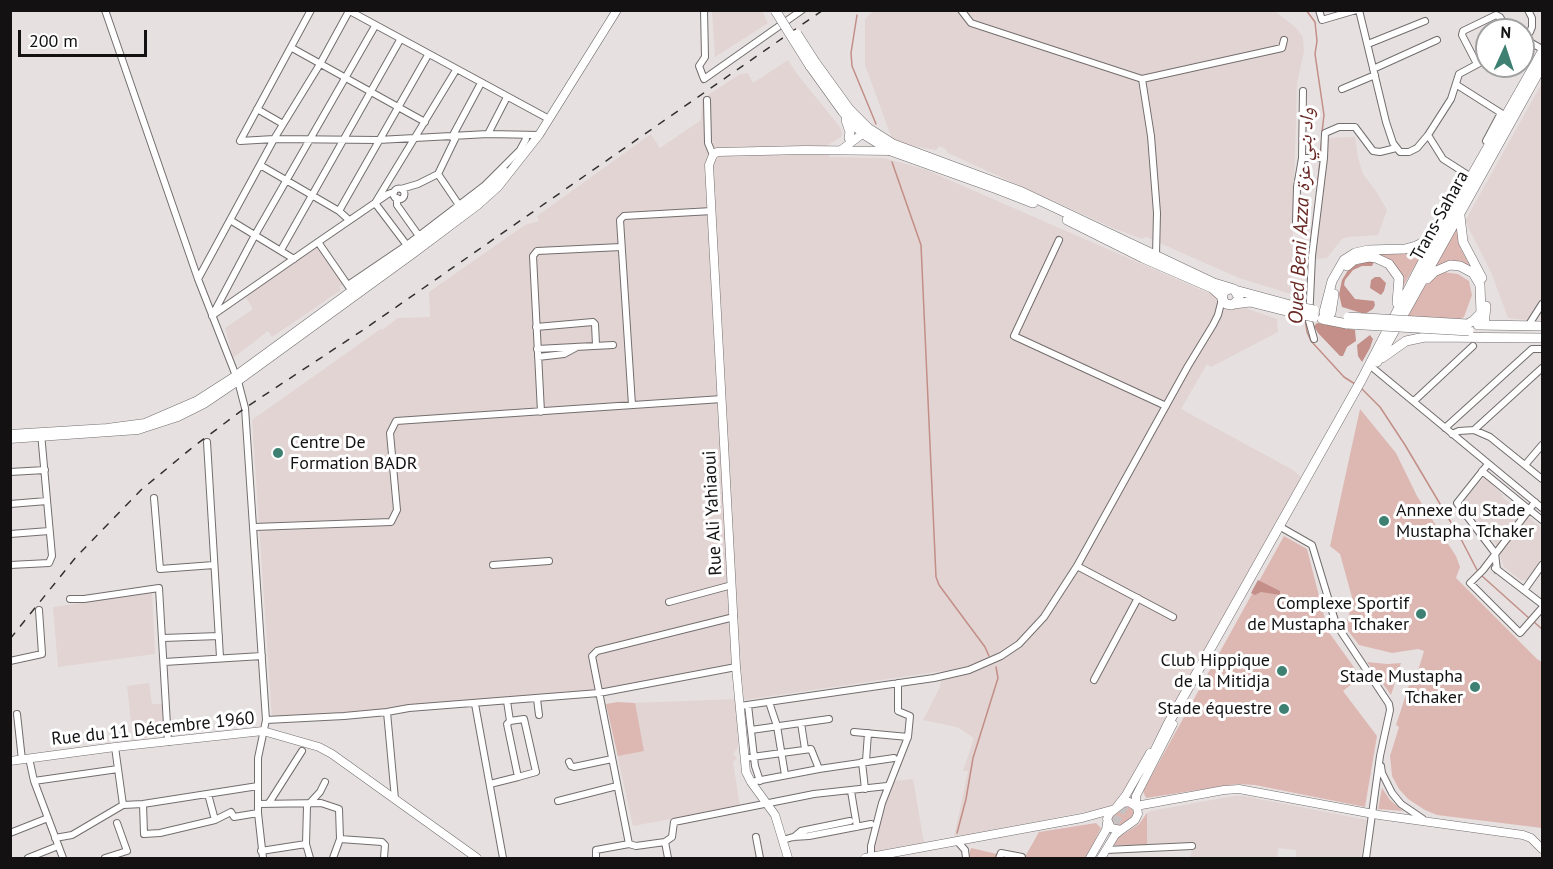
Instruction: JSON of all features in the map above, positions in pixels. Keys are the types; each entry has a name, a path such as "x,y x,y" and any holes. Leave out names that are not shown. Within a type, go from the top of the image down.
{"highway":[{"path":"775,10 843,112 850,132 849,138"},
{"path":"782,10 812,64 863,129 893,144 1022,192 1233,289 1294,309"},
{"path":"1146,769 1364,381 1393,317 1455,211 1542,50"},
{"name":"Trans-Sahara","path":"1364,381 1375,366 1419,287 1455,211 1542,66"},
{"path":"843,112 891,151 1042,207 1143,258 1212,288 1226,304 1250,302 1347,320 1482,327 1542,333"},
{"path":"1455,211 1462,242 1484,283 1482,327"},
{"path":"1322,314 1332,281 1344,260 1356,253 1368,250 1405,249 1416,246 1431,237 1455,211"},
{"path":"1347,320 1338,309 1334,299 1336,285 1348,264 1365,258 1376,258 1389,264 1398,275 1399,292 1393,317"},
{"path":"1419,287 1441,268 1450,265 1467,268 1477,277 1480,285 1483,313 1499,325"},
{"path":"1222,298 1224,291 1233,289"},
{"path":"1233,289 1239,297 1233,304"},
{"path":"1322,314 1334,299"},
{"path":"1468,327 1483,313"},
{"path":"1482,327 1542,326"},
{"path":"1375,366 1406,341 1425,337 1542,338"},
{"path":"1171,724 1284,529 1357,393"}],"main road":[{"path":"547,118 612,10"},
{"path":"10,439 145,423 196,401 236,378 410,249 503,174 547,118 617,10"},
{"path":"841,150 849,138 863,129"},
{"path":"841,150 863,129"},
{"path":"236,378 350,288 478,205 498,187 533,135"},
{"path":"713,155 717,152 891,151"},
{"name":"Rue Ali Yahiaoui","path":"713,155 709,165 736,667 744,705 744,758 746,772 755,782 775,815 788,858"},
{"path":"10,434 42,435"},
{"path":"1136,790 1171,724"},
{"path":"1095,858 1109,828 1108,816 1125,795 1171,724"},
{"name":"Rue du 11 Décembre 1960","path":"10,761 263,731 319,747 477,858"},
{"path":"1136,819 1138,814 1136,790 1146,769"},
{"path":"868,858 1082,818 1115,809 1126,802 1136,806 1239,789 1372,814 1523,835 1531,838 1542,849"},
{"path":"1136,790 1146,802 1168,801"},
{"path":"1101,858 1114,835 1147,809 1168,801"},
{"path":"1082,818 1097,818 1109,828 1121,830"},
{"path":"1090,858 1109,828"}],"street":[{"path":"105,10 245,408 266,720 258,758 258,813 262,855 306,844"},
{"path":"311,10 240,141 274,139 378,141 488,134 533,135"},
{"path":"704,10 705,57 699,66 704,80 802,10"},
{"path":"961,10 971,22 1142,80 1282,48 1284,40"},
{"path":"1319,10 1322,20 1358,10 1386,122 1396,148 1400,152 1409,152 1417,148 1428,135 1457,85 1459,75 1475,65"},
{"path":"198,279 274,139 349,11 547,118"},
{"path":"1368,44 1425,21"},
{"path":"1475,25 1463,31 1462,35 1475,60"},
{"path":"212,316 255,235 375,26"},
{"path":"281,250 400,40"},
{"path":"1342,89 1437,40"},
{"path":"292,48 425,122"},
{"path":"339,211 428,55"},
{"path":"375,203 456,70"},
{"path":"1142,80 1151,136 1157,213 1156,255"},
{"path":"419,236 398,205 396,190 418,184 438,174 453,138 481,83"},
{"path":"1455,211 1452,204 1502,113 1457,85"},
{"path":"1296,222 1297,187 1302,158 1303,91"},
{"path":"488,134 507,97"},
{"path":"707,100 708,143 713,155"},
{"path":"257,109 283,124"},
{"path":"1314,339 1310,321 1312,256 1325,133 1339,127 1355,127 1373,151 1380,152 1396,148"},
{"path":"1428,135 1443,159 1468,175"},
{"path":"1302,158 1324,158"},
{"path":"260,165 339,211 349,220"},
{"path":"375,203 410,249 419,236 460,207 438,174"},
{"path":"212,316 349,220 375,203 395,195"},
{"path":"632,405 620,220 624,216 712,211"},
{"path":"230,220 294,258"},
{"path":"1059,240 1014,336 1166,406"},
{"path":"318,242 350,288"},
{"path":"541,412 532,261 534,253 621,247"},
{"path":"894,758 819,769 755,782 751,730 744,705 898,683 969,670 1001,657 1019,644 1044,617 1077,566 1218,315 1222,298"},
{"path":"1218,315 1233,304"},
{"path":"1528,326 1542,304"},
{"path":"536,327 593,322 596,345"},
{"path":"537,349 613,345"},
{"path":"538,357 564,354 577,346"},
{"path":"1414,401 1473,346"},
{"path":"1444,428 1532,349 1542,349"},
{"path":"1375,366 1444,428 1542,508"},
{"path":"1474,430 1542,368"},
{"path":"254,527 391,522 398,510 390,433 396,421 722,399"},
{"path":"1452,434 1474,430 1490,436 1542,478"},
{"path":"10,565 49,563 52,556 42,435"},
{"path":"207,442 220,657"},
{"path":"1525,465 1542,445"},
{"path":"1488,464 1457,503 1495,553 1497,570"},
{"path":"10,472 45,470"},
{"path":"1482,471 1542,520"},
{"path":"154,498 160,569 214,565"},
{"path":"10,504 47,501"},
{"path":"1489,563 1525,589 1542,606 1520,633 1470,583 1489,563 1535,502"},
{"path":"1284,529 1312,545 1336,624 1388,700 1390,710 1380,756 1366,858"},
{"path":"10,534 50,531"},
{"path":"493,565 549,561"},
{"path":"1525,589 1542,565"},
{"path":"1077,566 1173,617"},
{"path":"669,602 732,585"},
{"path":"70,599 159,588 168,742"},
{"path":"1094,680 1138,598"},
{"path":"10,661 42,654 39,610"},
{"path":"629,844 592,656 597,651 734,617"},
{"path":"163,639 219,636"},
{"path":"164,662 262,656"},
{"path":"266,720 303,719 599,693 736,667"},
{"path":"868,858 887,786 908,737 910,716 898,711 898,683"},
{"path":"537,699 539,716"},
{"path":"507,701 510,721 507,724 518,777"},
{"path":"769,702 777,726 785,775"},
{"path":"475,704 503,858"},
{"path":"387,712 395,799"},
{"path":"16,714 26,759 63,858"},
{"path":"490,784 536,772 524,719 510,721"},
{"path":"751,730 829,719"},
{"path":"801,723 805,749"},
{"path":"854,732 908,737"},
{"path":"865,789 864,762 868,733"},
{"path":"115,747 123,805"},
{"path":"744,758 811,749 819,769"},
{"path":"269,803 302,751"},
{"path":"1380,756 1382,773 1392,794 1411,812 1432,823"},
{"path":"569,762 574,767 612,759"},
{"path":"34,781 118,769"},
{"path":"310,858 306,844 308,803 320,792 325,782"},
{"path":"55,838 72,835 123,805 258,786"},
{"path":"558,801 617,786"},
{"path":"596,858 596,850 629,844 636,846 665,842 672,837 674,822 814,794 887,786"},
{"path":"851,791 857,827"},
{"path":"208,794 214,819"},
{"path":"258,804 321,803 339,809 340,839 333,858"},
{"path":"143,804 143,833 146,835 214,819 231,812 234,817 258,813"},
{"path":"10,833 48,818"},
{"path":"793,837 801,831 850,821"},
{"path":"105,858 127,851 117,823"},
{"path":"783,840 871,824"},
{"path":"756,837 760,858"},
{"path":"340,839 382,842 385,845 384,858"},
{"path":"665,842 668,858"},
{"path":"958,842 965,850 966,858"},
{"path":"28,858 58,846"},
{"path":"1106,850 1192,846"},
{"path":"999,858 1001,853 1022,858"}],"shaded area":[{"path":"874,10 1275,11 1296,28 1303,37 1304,52 1297,83 1291,294 1239,278 1146,237 1142,239 1113,228 948,153 946,149 939,146 936,150 906,145 892,139 865,65 865,19"},
{"path":"712,11 762,11 768,23 715,57"},
{"path":"788,60 840,127 841,137 828,145 829,157 884,158 924,169 1213,295 1217,299 1217,304 1229,310 1242,307 1277,319 1278,332 1211,367 1207,364 1181,409 1293,470 1301,477 1190,681 1116,804 1107,808 954,837 968,771 963,771 974,738 957,727 923,720 940,687 942,671 744,700 740,664 603,691 357,713 272,717 252,420 398,318 430,317 429,292 525,225 539,221 537,216 651,134 660,148 701,120 702,99 740,74 748,73 753,83"},
{"path":"1542,83 1542,300 1528,320 1508,318 1491,272 1465,221"},
{"path":"1355,137 1363,174 1387,210 1378,235 1342,239 1327,258 1314,259 1328,138"},
{"path":"1456,225 1460,247 1475,275 1450,262 1431,270"},
{"path":"1429,242 1402,288 1384,259 1343,267 1348,260"},
{"path":"317,247 343,284 339,287 341,290 272,337 268,331 233,358 225,328 253,309 245,296"},
{"path":"1374,262 1372,266 1362,266 1353,270 1344,285 1355,299 1374,301 1373,309 1365,314 1342,307 1339,294 1342,280 1350,267"},
{"path":"1443,272 1458,274 1469,281 1472,295 1464,317 1460,319 1408,316 1418,294 1430,280"},
{"path":"1380,277 1386,283 1381,295 1370,288 1371,280"},
{"path":"1317,323 1355,330 1356,341 1347,347 1343,356 1340,356 1318,333 1314,326"},
{"path":"1370,335 1373,339 1362,362 1358,356 1357,345"},
{"name":"Complexe Sportif de Mustapha Tchaker","path":"1360,409 1396,453 1417,496 1456,556 1460,567 1456,578 1542,662 1542,828 1437,815 1408,799 1392,776 1390,756 1399,727 1396,725 1413,673 1417,674 1424,651 1418,649 1392,653 1359,645 1345,627 1353,601 1340,554 1330,546"},
{"path":"1484,477 1503,495 1502,497 1542,528 1542,560 1528,579 1522,581 1504,567 1497,546 1464,501"},
{"name":"Club Hippique de la Mitidja","path":"1284,536 1307,549 1328,631 1361,677 1343,691 1377,736 1365,807 1255,785 1237,784 1146,798 1143,791"},
{"path":"1258,580 1280,591 1280,595 1251,593"},
{"path":"152,593 155,654 58,667 53,607"},
{"path":"1367,662 1401,663 1391,695"},
{"path":"149,683 152,704 162,704 163,731 160,737 133,739 127,686"},
{"path":"736,699 738,747 733,754 737,758 733,762 740,806 633,826 606,704"},
{"path":"635,703 644,751 618,756 606,704"},
{"path":"913,779 924,843 875,851 874,840 894,781"},
{"path":"1382,788 1390,800 1403,811 1378,809"},
{"path":"1233,796 1244,796 1367,820 1361,858 1296,858 1296,850 1278,848 1277,858 1190,858 1193,844 1147,847 1147,813"},
{"path":"1123,805 1131,805 1135,811 1134,817 1123,826 1115,827 1110,818"},
{"path":"1147,813 1147,845 1112,845 1116,839 1139,824"},
{"path":"1096,823 1101,828 1086,858 1026,858 1039,832"},
{"path":"971,848 997,854 996,858 968,858"}],"waterway":[{"name":"Oued Beni Azza واد بني عزة","path":"1306,10 1315,22 1317,41 1315,54 1324,115 1322,132"},
{"path":"857,15 851,53 852,66 876,124"},
{"name":"Oued Beni Azza واد بني عزة","path":"1320,156 1322,137"},
{"name":"Oued Beni Azza واد بني عزة","path":"1318,180 1320,161"},
{"path":"892,162 921,245 936,577 939,585 985,647 989,656"},
{"name":"Oued Beni Azza واد بني عزة","path":"1310,251 1314,217"},
{"name":"Oued Beni Azza واد بني عزة","path":"1305,305 1308,283"},
{"name":"Oued Beni Azza واد بني عزة","path":"1305,319 1311,341 1344,377 1355,384"},
{"name":"Oued Beni Azza واد بني عزة","path":"1361,388 1380,407 1405,445 1477,570"},
{"name":"Oued Beni Azza واد بني عزة","path":"1482,576 1530,619"},
{"name":"Oued Beni Azza واد بني عزة","path":"1534,622 1542,629"},
{"path":"957,833 973,758 998,678 996,667"}],"tunnel":[{"path":"1109,834 1133,791"}],"railway":[{"path":"10,639 76,557 141,490 193,447 245,408 366,328 823,10"}],"place":[{"name":"Centre De Formation BADR","path":"278,453"},
{"name":"Annexe du Stade Mustapha Tchaker","path":"1384,521"},
{"name":"Complexe Sportif de Mustapha Tchaker","path":"1421,614"},
{"name":"Club Hippique de la Mitidja","path":"1282,671"},
{"name":"Stade Mustapha Tchaker","path":"1475,687"},
{"name":"Stade équestre","path":"1284,709"}]}
